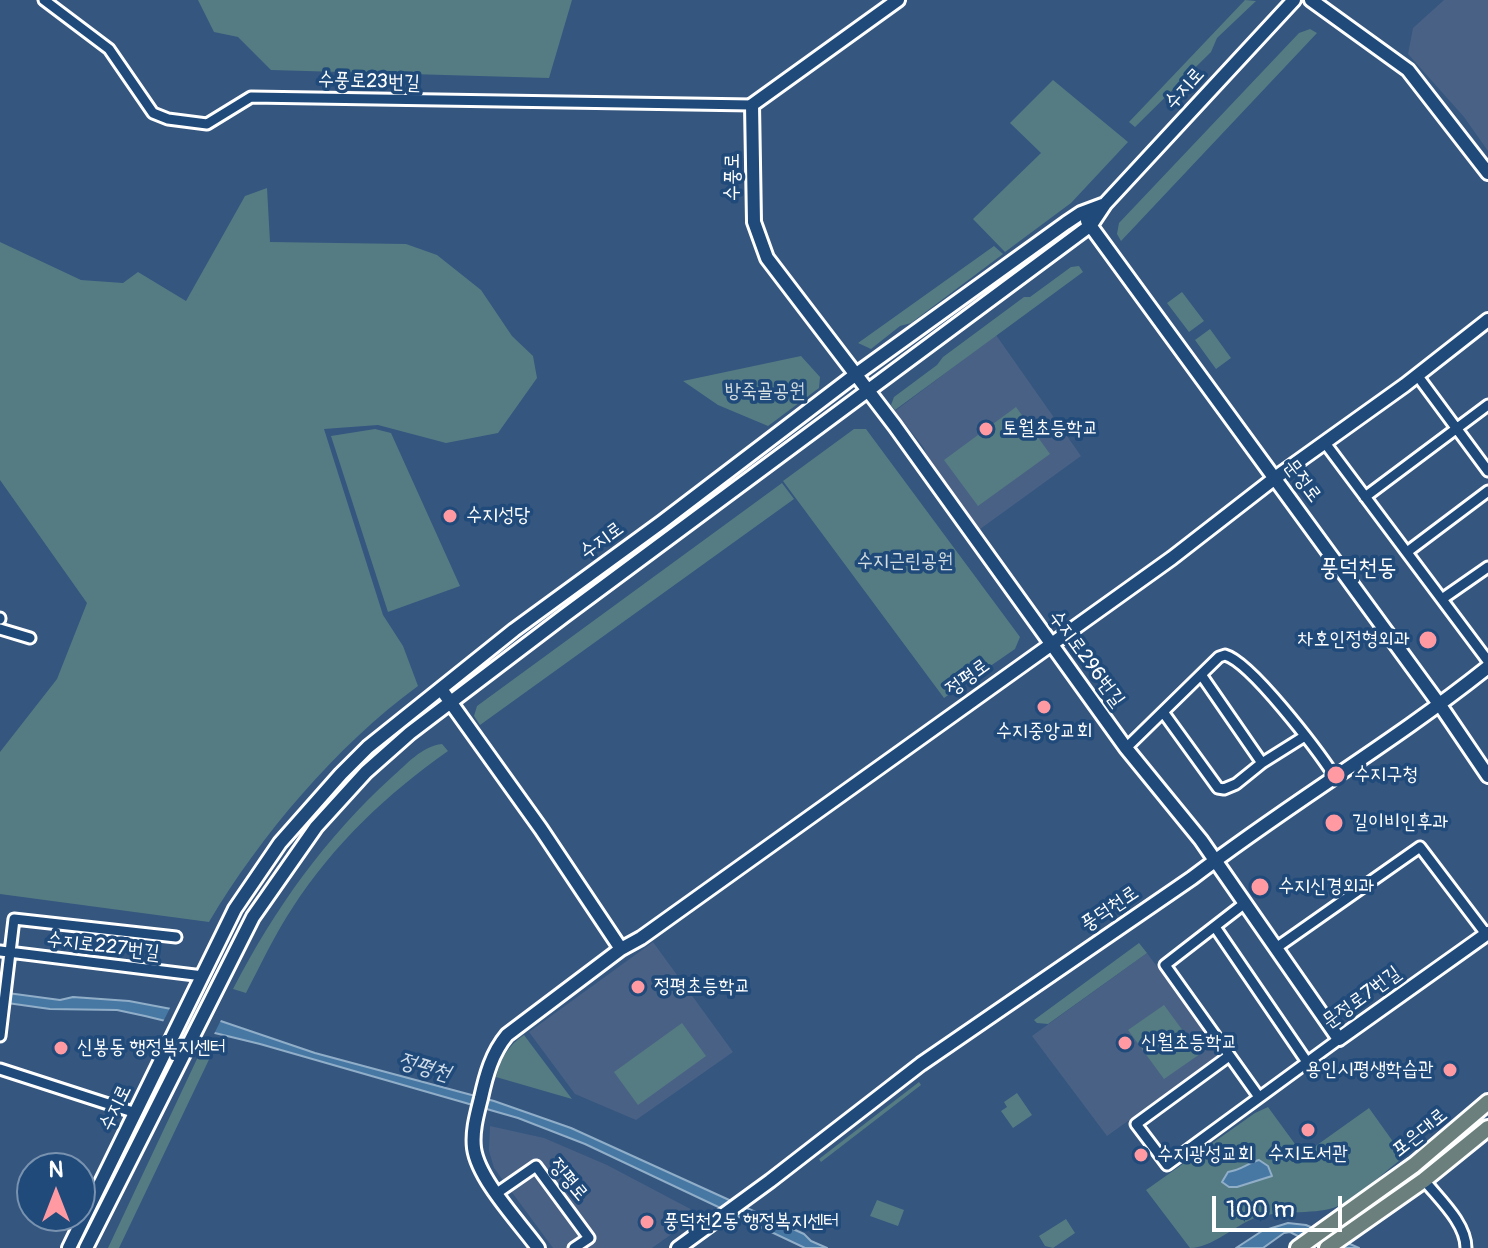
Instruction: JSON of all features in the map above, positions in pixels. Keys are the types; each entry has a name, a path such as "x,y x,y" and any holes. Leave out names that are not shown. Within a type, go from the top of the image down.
{"main road":[{"path":"752,105 897,0"},
{"name":"수지로","path":"86,1248 253,917 316,827 366,772 410,733 564,616 1091,225 1105,204 1294,0"},
{"path":"1311,0 1408,70 1488,173"},
{"name":"수풍로","path":"752,105 755,232 776,272 867,391"},
{"name":"수지로","path":"72,1242 235,909 280,843 368,747 514,630 855,375 1081,213 1105,204"},
{"name":"문정로","path":"1081,213 1488,776"},
{"name":"정평로","path":"497,1193 478,1163 474,1141 485,1077 507,1035 621,949 666,921 1172,558 1488,320"},
{"name":"수지로296번길","path":"867,391 1126,748 1215,860 1339,1039"},
{"name":"풍덕천로","path":"678,1248 921,1064 1440,706 1488,664"},
{"path":"441,689 621,949"},
{"name":"문정로7번길","path":"1339,1039 1487,934"},
{"name":"포은대로","path":"1298,1248 1414,1165 1488,1102"},
{"name":"포은대로","path":"1327,1248 1424,1180 1488,1128"},
{"path":"497,1193 538,1248"},
{"path":"61,1248 72,1242"}],"street":[{"name":"수풍로23번길","path":"44,0 109,49 153,113 189,122 207,124 251,97 752,105"},
{"path":"1417,375 1488,471"},
{"path":"1365,497 1488,405"},
{"path":"1325,443 1488,664"},
{"path":"1407,552 1488,491"},
{"path":"1442,599 1488,567"},
{"path":"0,629 30,638"},
{"path":"1126,748 1219,657 1230,656 1285,710 1335,777"},
{"path":"1202,676 1262,763"},
{"path":"1163,712 1218,788 1236,784 1305,736"},
{"path":"1276,948 1420,847 1487,934"},
{"path":"1245,903 1165,965 1259,1097"},
{"path":"0,1036 9,965 5,952 14,919 176,937"},
{"path":"1215,927 1307,1062"},
{"name":"수지로227번길","path":"5,952 200,981"},
{"name":"문정로7번길","path":"1229,1056 1136,1124 1167,1165 1339,1039"},
{"path":"0,1069 136,1113"},
{"name":"정평로","path":"497,1193 536,1166 589,1238 574,1248"},
{"path":"1424,1180 1460,1227 1466,1248"}],"shaded area":[{"path":"1444,0 1488,0 1488,151 1464,117 1408,54 1413,28"},
{"name":"토월초등학교","path":"996,335 1081,456 976,532 930,467 924,448 895,411"},
{"name":"정평초등학교","path":"653,942 733,1052 636,1120 575,1094 529,1032"},
{"name":"신월초등학교","path":"1147,953 1218,1050 1218,1057 1107,1136 1032,1036"},
{"name":"정평천","path":"0,992 60,1000 73,997 129,1001 203,1015 315,1053 494,1101 571,1128 804,1234 827,1248 805,1248 585,1144 518,1118 260,1044 145,1016 117,1010 50,1009 0,1002"},
{"path":"490,1126 544,1138 607,1165 700,1214 652,1248 553,1248 494,1168 489,1151"},
{"path":"1259,1160 1268,1166 1272,1176 1237,1187 1229,1187 1222,1182 1228,1172"},
{"path":"1288,1223 1306,1225 1359,1248 1321,1248 1290,1232 1263,1248 1236,1248 1262,1231"}],"green space":[{"path":"198,0 572,0 549,78 271,70 238,37 214,32"},
{"path":"1245,0 1256,1 1217,38 1211,52 1135,127 1129,122"},
{"path":"1310,29 1317,33 1121,241 1117,234 1119,223 1299,33"},
{"path":"1053,80 1128,142 1071,203 1005,252 973,219 1041,153 1010,123"},
{"path":"267,188 270,242 406,244 437,255 481,290 512,336 533,356 537,378 498,433 446,443 378,425 324,429 383,615 403,646 418,686 358,736 302,794 252,857 209,922 0,894 0,752 57,679 87,603 0,480 0,242 81,280 123,283 138,272 186,301 245,196"},
{"path":"994,246 1003,254 911,323 900,326 871,349 858,343"},
{"path":"1079,266 1083,272 895,410 891,405 894,397 937,365 943,357 1024,297 1030,297 1071,267"},
{"path":"1182,292 1204,321 1189,332 1167,303"},
{"path":"1210,329 1231,358 1216,369 1195,340"},
{"name":"방죽골공원","path":"801,356 820,377 819,388 768,426 718,405 683,381"},
{"path":"1016,407 1050,454 978,506 944,460"},
{"path":"375,429 391,433 460,586 388,612 331,436"},
{"name":"수지근린공원","path":"854,429 866,429 1020,637 1015,649 944,698 783,481"},
{"path":"782,483 794,499 480,725 474,716 477,706"},
{"path":"442,744 448,751 383,802 326,862 286,917 246,993 233,989 284,902 345,824 409,761 428,748"},
{"path":"1139,943 1147,953 1048,1024 1034,1020"},
{"path":"1164,1005 1200,1054 1164,1079 1128,1030"},
{"path":"682,1023 706,1056 638,1105 614,1072"},
{"path":"524,1035 572,1099 496,1077 506,1053"},
{"path":"204,1044 215,1047 119,1248 108,1248"},
{"path":"919,1082 921,1085 821,1162 819,1159"},
{"path":"1017,1093 1032,1115 1013,1128 1001,1111 1007,1107 1004,1102"},
{"path":"1268,1107 1303,1155 1369,1108 1404,1157 1338,1206 1321,1211 1257,1217 1207,1244 1190,1248 1146,1190"},
{"path":"877,1200 904,1210 898,1226 870,1216"},
{"path":"1066,1219 1075,1233 1053,1248 1045,1246 1039,1236"}],"pier":[{"path":"172,1004 223,1016 213,1036 162,1024"}],"place":[{"name":"토월초등학교","path":"986,429"},
{"name":"수지성당","path":"450,516"},
{"name":"차호인정형외과","path":"1428,640"},
{"name":"수지중앙교회","path":"1044,707"},
{"name":"수지구청","path":"1336,775"},
{"name":"길이비인후과","path":"1334,823"},
{"name":"수지신경외과","path":"1260,887"},
{"name":"정평초등학교","path":"638,987"},
{"name":"신월초등학교","path":"1125,1043"},
{"name":"신봉동 행정복지센터","path":"61,1048"},
{"name":"용인시평생학습관","path":"1450,1070"},
{"name":"수지도서관","path":"1308,1130"},
{"name":"수지광성교회","path":"1141,1155"},
{"name":"풍덕천2동 행정복지센터","path":"647,1222"}],"district":[{"name":"풍덕천동","path":"1358,569"}]}
